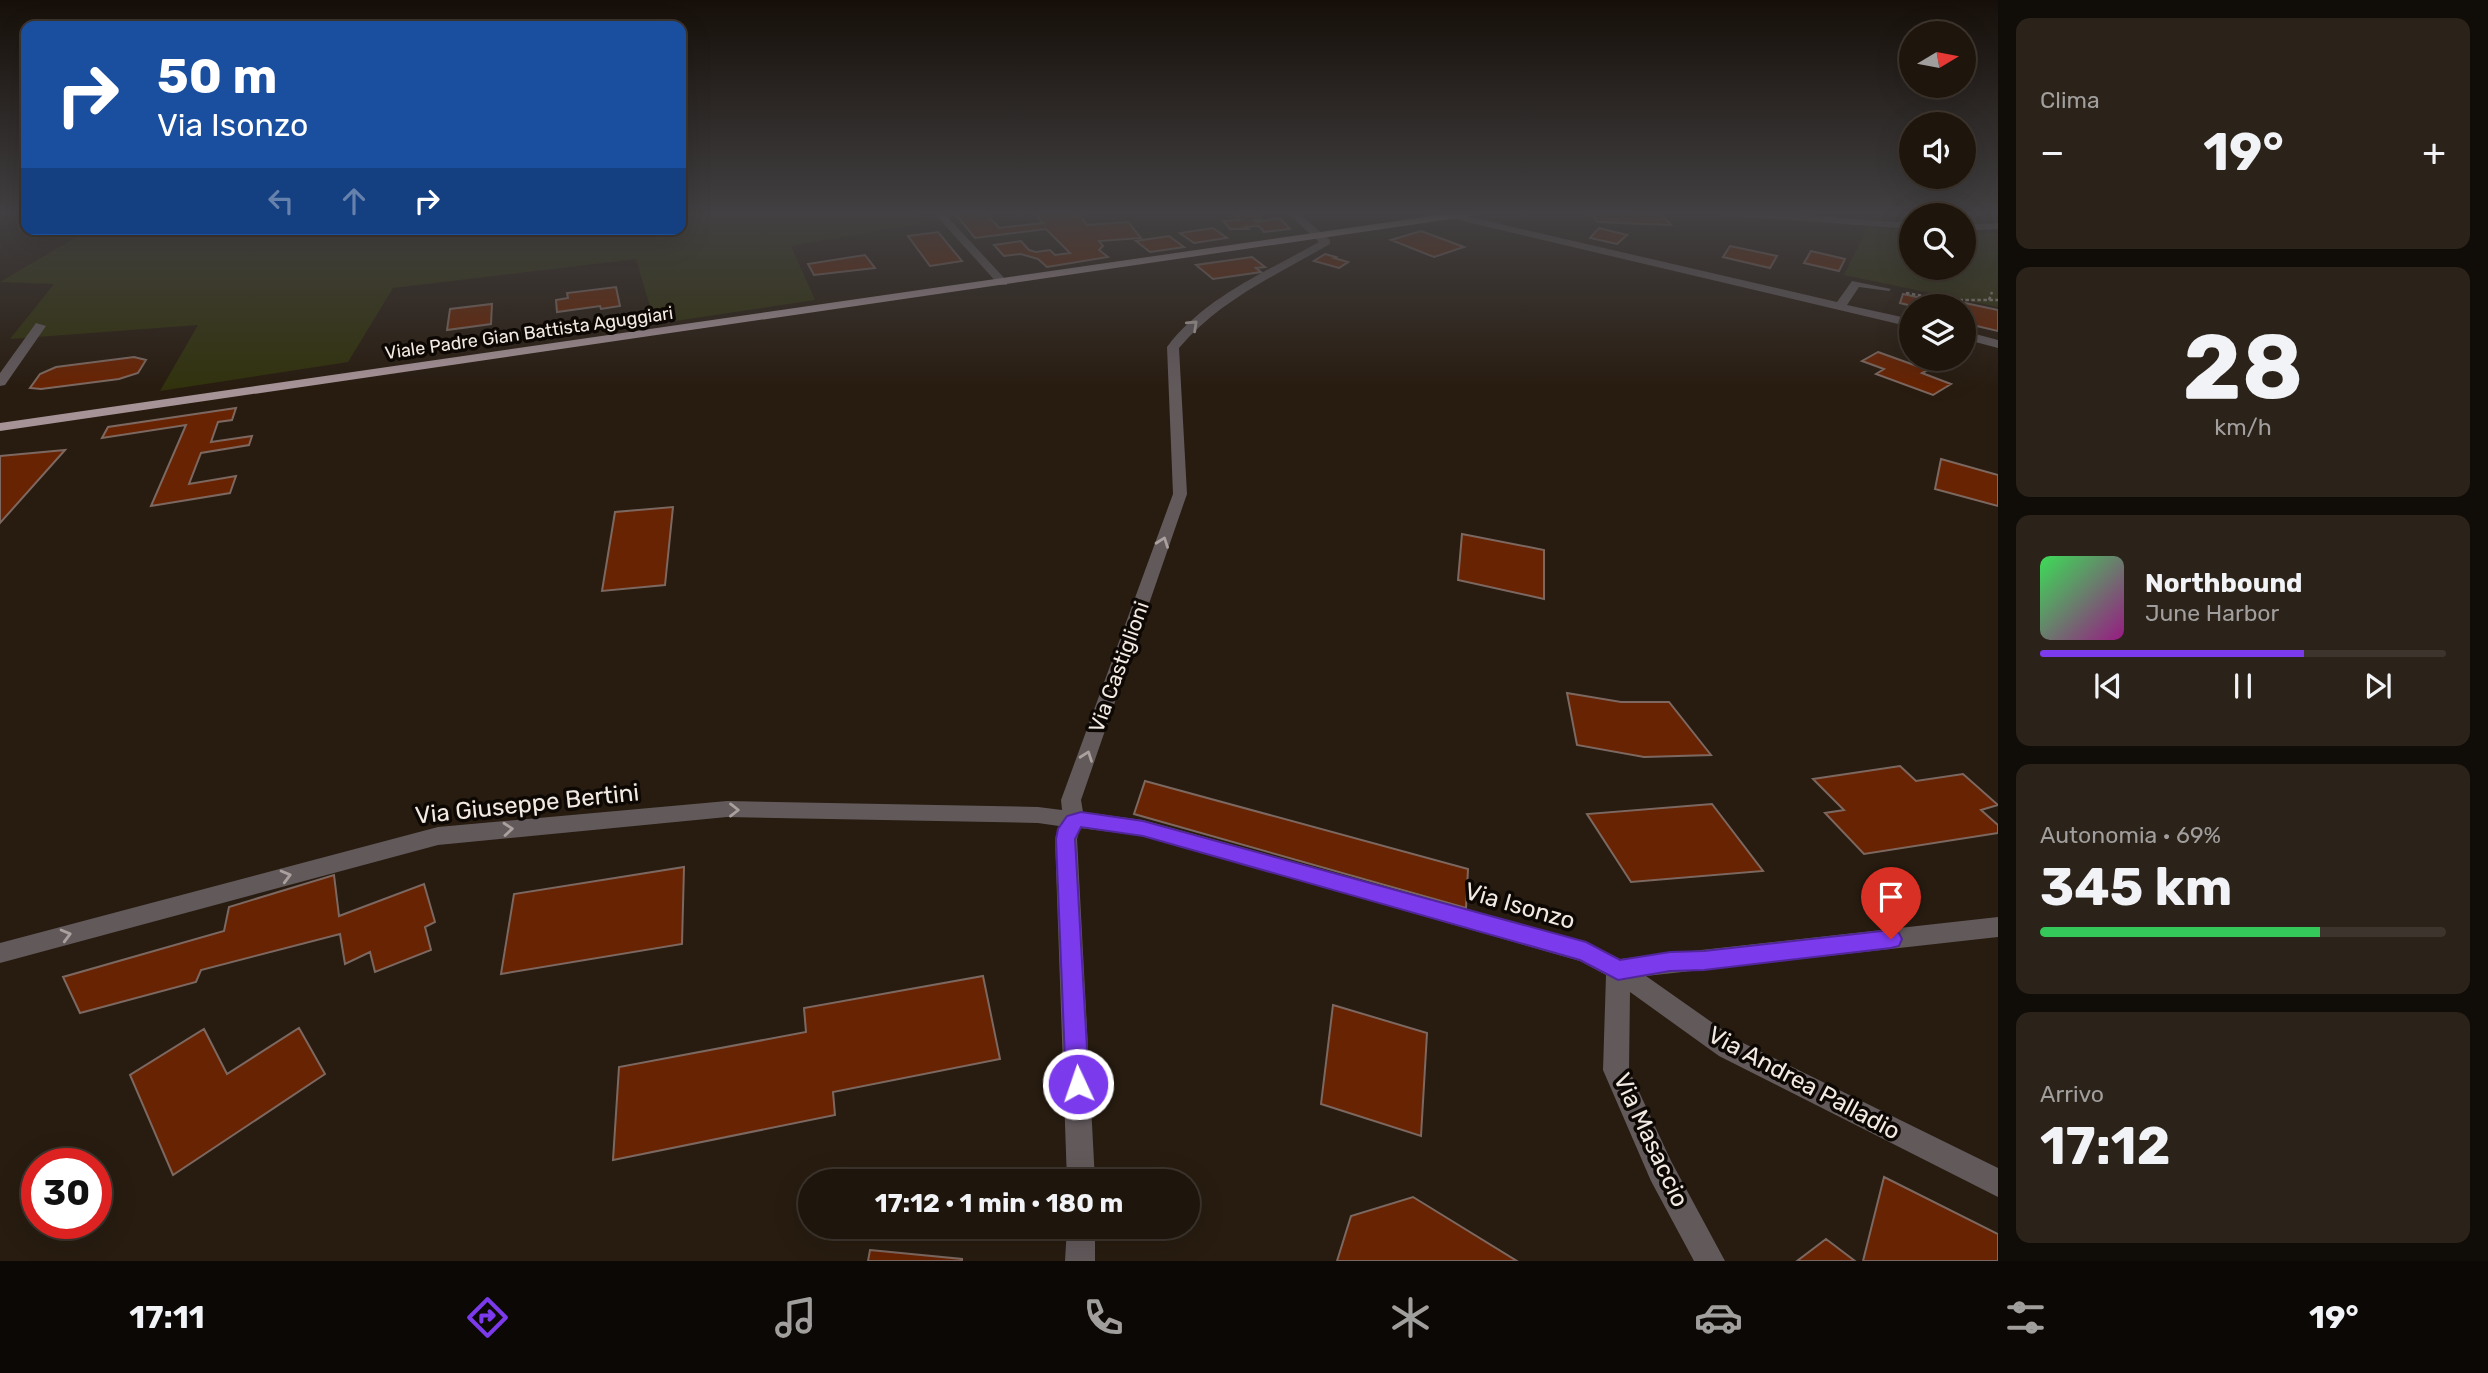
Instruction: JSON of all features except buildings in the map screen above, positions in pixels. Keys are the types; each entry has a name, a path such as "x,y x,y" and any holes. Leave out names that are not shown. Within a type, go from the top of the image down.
{"main road":[{"name":"Viale Padre Gian Battista Aguggiari","path":"0,427 1083,271"}],"street":[{"path":"992,271 1003,283"},
{"name":"Via Castiglioni","path":"1081,1169 1066,839 1068,829 1074,821 1071,800 1180,494 1173,347 1189,326 1213,308 1277,271"},
{"path":"1686,271 1899,320"},
{"path":"1840,307 1856,283 1885,289"},
{"path":"0,383 40,326"},
{"path":"1976,338 1998,344"},
{"name":"Via Giuseppe Bertini","path":"0,953 439,836 727,809 1038,816 1074,821"},
{"name":"Via Isonzo","path":"1074,821 1094,820 1143,828 1586,952 1618,970"},
{"path":"1618,970 1670,962 1998,927"},
{"name":"Via Andrea Palladio","path":"1618,970 1728,1048 1998,1184"},
{"name":"Via Masaccio","path":"1618,970 1616,1069 1661,1171 1710,1261"},
{"path":"1080,1261 1081,1239"}],"path":[{"path":"1885,289 1946,300 1998,300"},
{"path":"1989,300 1992,292"}],"shaded area":[{"path":"19,271 537,271 393,288 348,362 160,391 198,325 10,339 54,284 0,282"},
{"path":"639,271 802,271 815,300 655,324"},
{"path":"1846,271 1899,271 1899,280 1976,280 1976,271 1998,271 1998,307 1976,302 1976,294 1935,294 1844,275"}],"route":[{"path":"1078,1084 1066,839 1068,829 1074,821 1094,820 1143,828 1586,952 1618,970 1891,939"}]}
